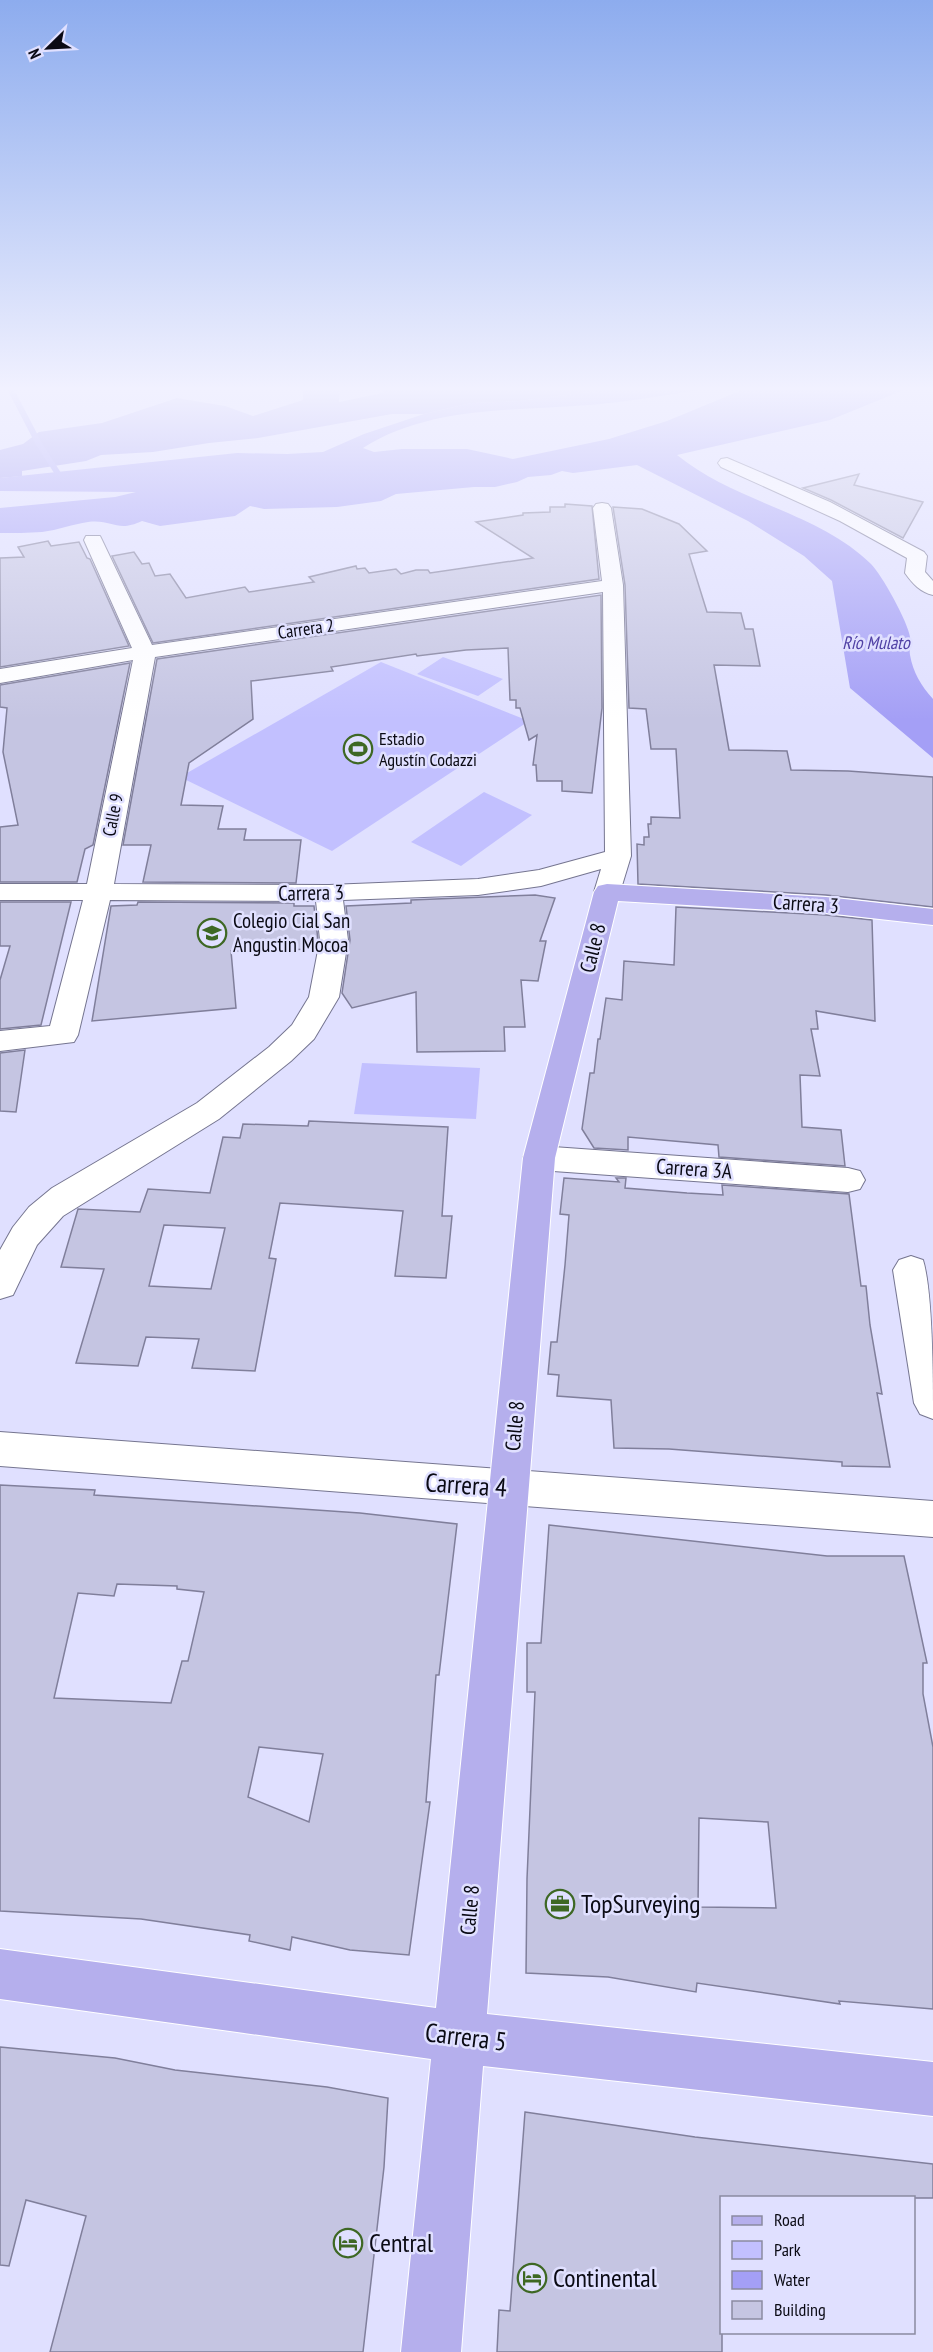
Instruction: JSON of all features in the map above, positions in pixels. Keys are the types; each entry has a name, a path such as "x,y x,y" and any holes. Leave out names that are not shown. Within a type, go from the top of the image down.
{"main road":[{"name":"Carrera 3","path":"607,892 826,905 933,917"},
{"name":"Calle 8","path":"431,2352 539,1158 607,892"},
{"name":"Carrera 5","path":"0,1974 459,2037 933,2089"}],"street":[{"path":"812,500 874,530 917,556 915,573 922,584 933,589"},
{"name":"Calle 8","path":"602,508 613,585 618,856 607,892"},
{"path":"93,540 144,652"},
{"name":"Carrera 2","path":"0,676 144,652 613,585"},
{"name":"Calle 9","path":"0,1041 63,1035 99,892 144,652"},
{"name":"Carrera 3","path":"0,892 329,893 478,887 541,878 618,856"},
{"path":"0,1285 27,1230 43,1211 208,1111 280,1054 303,1032 324,997 334,939 329,893"},
{"name":"Carrera 3A","path":"539,1158 848,1180"},
{"path":"911,1270 933,1403"},
{"name":"Carrera 4","path":"0,1449 509,1489 933,1519"}],"green space":[{"path":"443,657 503,679 478,696 417,674"},
{"name":"Estadio Agustín Codazzi","path":"381,662 529,721 332,851 180,777"},
{"path":"484,792 532,815 461,866 411,842"},
{"path":"362,1063 480,1068 476,1119 354,1114"}],"water":[{"name":"Río Mulato","path":"86,500 384,500 337,507 264,509 250,506 235,516 160,526 142,521 127,526 96,522 42,532 0,533 0,508"},
{"name":"Río Mulato","path":"706,500 757,500 827,532 850,546 876,570 905,621 910,637 910,653 915,673 933,699 933,758 850,688 832,581 804,556 748,521"}],"building":[{"path":"831,500 914,500 923,502 903,538"},
{"path":"565,504 592,506 599,579 153,643 112,556 134,552 142,564 149,563 155,576 170,574 186,598 245,587 249,592 314,582 309,577 356,566 357,569 365,568 369,573 396,569 401,574 416,570 428,570 430,573 533,558 476,522 523,515 523,513 550,512 550,507 565,507"},
{"path":"613,507 642,509 679,524 707,551 689,554 707,612 741,613 745,629 753,629 760,666 714,665 729,750 787,751 791,770 848,771 933,777 933,907 826,895 638,884 637,844 644,845 644,837 649,837 648,824 651,824 651,817 680,818 676,749 651,749 646,709 629,708 625,585"},
{"path":"48,541 51,546 79,542 87,558 90,559 129,646 0,667 0,558 24,557 18,547"},
{"path":"601,595 602,708 592,793 562,791 562,781 537,781 536,765 533,765 537,735 529,740 520,708 516,708 516,700 510,700 508,648 417,656 416,654 331,667 333,671 251,681 253,719 189,763 181,805 223,806 218,829 246,829 244,840 301,840 296,883 143,882 151,845 123,845 157,659"},
{"path":"130,663 93,845 85,849 77,882 0,882 0,827 18,825 3,752 7,708 0,707 0,685"},
{"path":"535,895 555,898 540,941 546,941 538,981 521,980 525,1027 504,1027 505,1051 417,1052 416,992 352,1008 342,993 350,940 346,906 411,903 411,900"},
{"path":"0,902 71,902 41,1025 0,1029 0,980 10,946 0,946"},
{"path":"138,902 294,903 294,906 314,906 318,940 316,949 231,951 236,1008 92,1021 111,906 137,905"},
{"path":"676,907 826,915 872,920 875,1021 816,1011 818,1029 811,1029 820,1076 800,1075 802,1127 841,1130 845,1166 719,1157 718,1145 628,1137 628,1150 594,1148 582,1129 590,1073 594,1073 606,998 622,1000 624,961 674,965"},
{"path":"25,1050 16,1112 0,1111 0,1053"},
{"path":"309,1121 448,1127 442,1216 452,1216 446,1278 395,1276 403,1211 280,1203 269,1258 276,1259 255,1371 192,1368 199,1339 146,1337 138,1366 76,1363 104,1269 61,1267 78,1209 140,1212 148,1189 210,1193 223,1137 240,1138 243,1124 308,1126","holes":["164,1225 225,1228 211,1289 149,1286"]},
{"path":"564,1178 619,1182 616,1178 626,1178 625,1188 687,1193 723,1195 722,1185 849,1194 861,1286 866,1286 882,1394 877,1393 890,1467 842,1466 842,1462 669,1449 614,1448 611,1400 557,1396 559,1375 548,1374 551,1342 557,1342 565,1265 569,1215 560,1214"},
{"path":"0,1485 95,1490 94,1495 360,1513 457,1524 439,1675 436,1675 426,1802 430,1802 409,1955 350,1950 292,1937 290,1950 249,1941 250,1935 141,1919 0,1911","holes":["117,1584 177,1586 177,1589 204,1592 188,1661 182,1661 171,1703 54,1698 78,1593 114,1596","259,1747 323,1754 309,1822 248,1797"]},
{"path":"549,1525 827,1556 904,1556 927,1663 923,1663 923,1694 933,1747 933,2009 839,2001 840,2004 697,1983 696,1992 608,1977 526,1973 527,1879 535,1692 527,1692 527,1643 541,1643","holes":["699,1818 768,1822 776,1908 698,1907"]},
{"path":"0,2047 115,2058 175,2070 327,2087 388,2098 384,2167 363,2352 50,2352 86,2216 26,2200 9,2266 0,2265"},
{"path":"525,2112 695,2137 933,2164 933,2198 915,2198 915,2196 720,2196 722,2352 497,2352 499,2310 510,2311"}],"place":[{"name":"Estadio Agustín Codazzi","path":"358,749"},
{"name":"Colegio Cial San Angustin Mocoa","path":"212,933"},
{"name":"TopSurveying","path":"560,1904"},
{"name":"Central","path":"348,2243"},
{"name":"Continental","path":"532,2278"}]}
